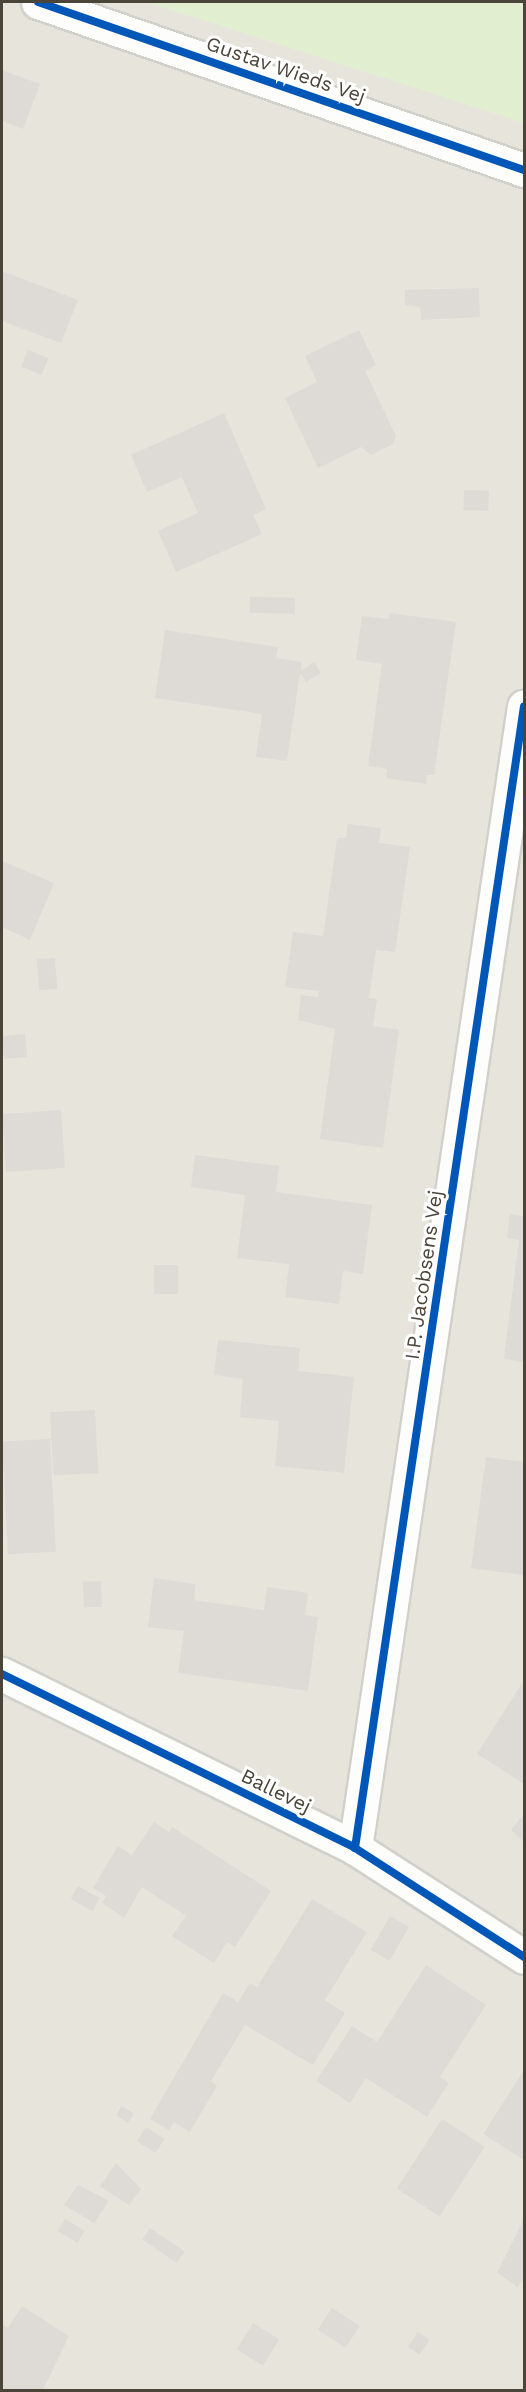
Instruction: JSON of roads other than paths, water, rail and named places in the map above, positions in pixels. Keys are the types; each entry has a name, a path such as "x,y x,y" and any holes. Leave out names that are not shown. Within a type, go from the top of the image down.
{"street":[{"name":"Gustav Wieds Vej","path":"38,2 525,170"},
{"name":"I.P. Jacobsens Vej","path":"355,1848 525,706"},
{"name":"Ballevej","path":"2,1674 355,1848 525,1956"}]}
